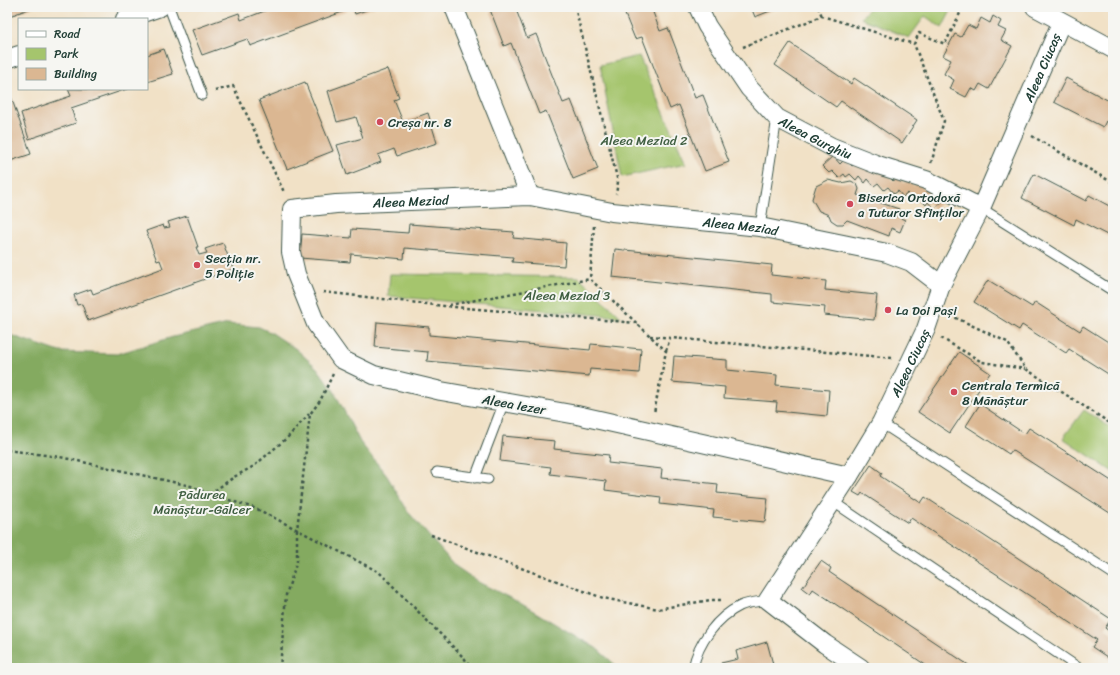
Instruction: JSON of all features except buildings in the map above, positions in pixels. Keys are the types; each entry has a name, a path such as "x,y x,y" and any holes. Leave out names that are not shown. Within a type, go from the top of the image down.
{"street":[{"path":"128,18 160,7"},
{"path":"454,7 530,196"},
{"name":"Aleea Gurghiu","path":"698,7 707,26 749,88 777,118 832,147 878,165 926,180 982,208"},
{"path":"1035,7 1062,23 1113,49"},
{"name":"Aleea Ciucaș","path":"768,600 849,476 881,423 926,328 941,285 982,208 1062,23"},
{"path":"7,59 18,55"},
{"name":"Aleea Meziad","path":"292,209 336,204 530,196 604,211 760,227 887,253 911,262 941,285"},
{"name":"Aleea Iezer","path":"292,209 290,252 296,274 316,324 341,359 374,375 441,391 650,431 849,476"},
{"path":"768,600 825,644 861,668"}],"lane":[{"path":"169,7 202,95"},
{"path":"760,227 777,118"},
{"path":"982,208 1113,291"},
{"path":"475,478 504,402"},
{"path":"881,423 1113,574"},
{"path":"437,472 488,480"},
{"path":"832,501 1079,668"},
{"path":"693,668 695,659 715,625 741,605 768,600"}],"path":[{"path":"575,7 618,182 604,211 590,279"},
{"path":"818,7 822,16"},
{"path":"926,180 944,121 914,44 919,33 945,44 963,7"},
{"path":"726,54 822,16 914,44"},
{"path":"202,95 233,86 292,209"},
{"path":"1017,127 1113,182"},
{"path":"444,306 590,279"},
{"path":"590,279 666,351"},
{"path":"303,290 444,306 637,322"},
{"path":"933,306 1007,342 1026,370"},
{"path":"926,328 982,362 1026,370 1113,425"},
{"path":"650,336 910,360"},
{"path":"650,431 670,338"},
{"path":"210,494 234,477 254,466 288,437 320,401 341,359"},
{"path":"280,668 286,595 297,561 297,530 310,414"},
{"path":"7,450 60,457 190,486 257,509 379,572 465,659 470,668"},
{"path":"431,535 603,598 658,609 710,600 724,600"}],"green space":[{"path":"870,7 953,7 942,28 925,16 909,38 861,18"},
{"name":"Aleea Meziad 2","path":"639,56 686,163 622,177 600,65"},
{"name":"Aleea Meziad 3","path":"390,274 579,277 621,317 388,296"},
{"name":"Pădurea Mănăștur-Gălcer","path":"228,324 259,327 272,333 296,349 317,368 334,391 360,442 387,476 409,513 455,566 480,583 520,603 596,648 619,668 7,668 7,334 60,352 117,354 173,337"},
{"path":"1084,410 1113,429 1113,472 1063,438"}],"place":[{"name":"Creșa nr. 8","path":"380,122"},
{"name":"Biserica Ortodoxă a Tuturor Sfinților","path":"850,204"},
{"name":"Secția nr. 5 Poliție","path":"197,265"},
{"name":"La Doi Pași","path":"888,310"},
{"name":"Centrala Termică 8 Mănăștur","path":"954,392"}]}
